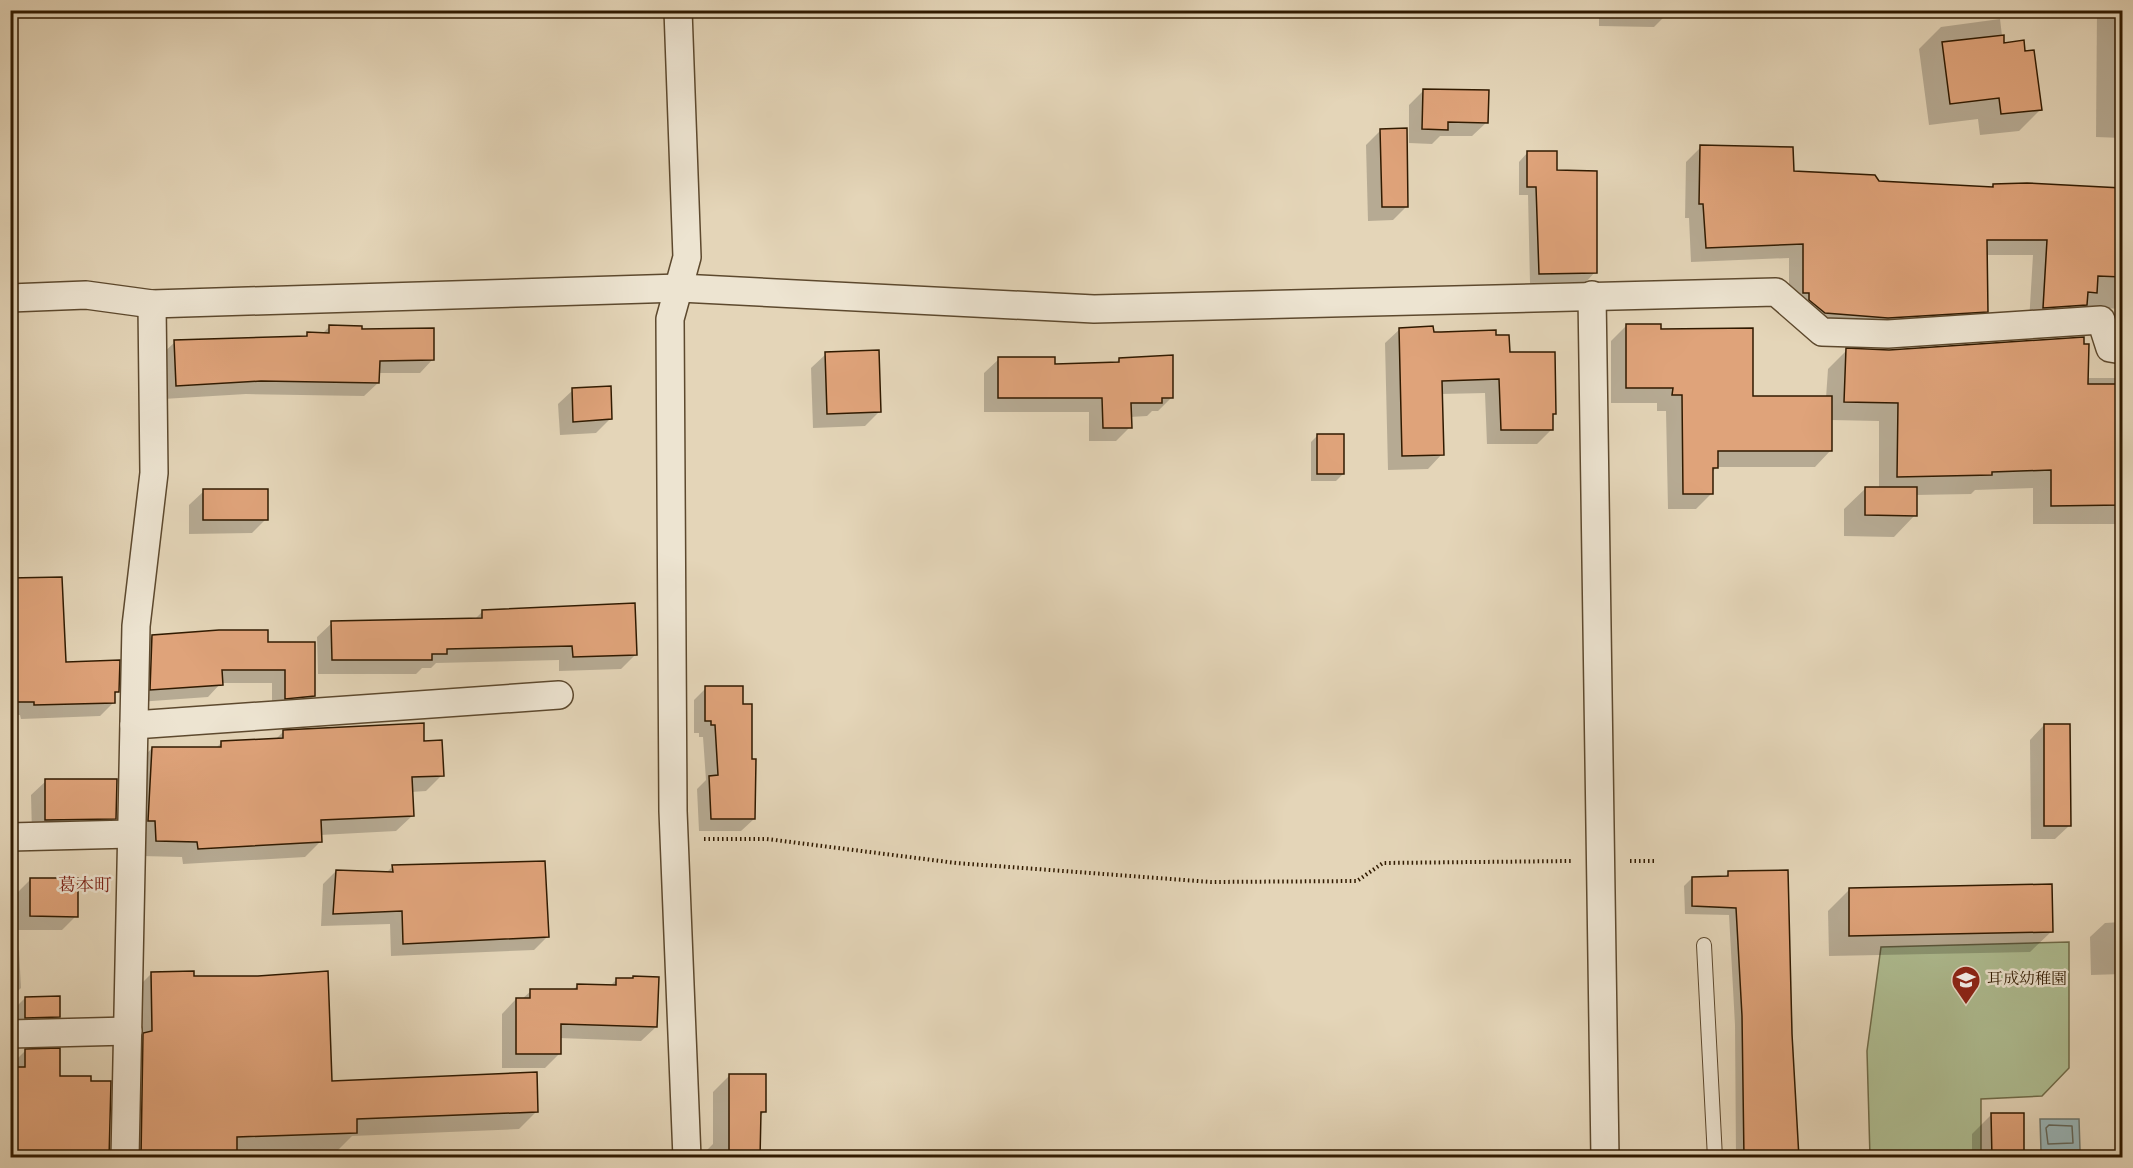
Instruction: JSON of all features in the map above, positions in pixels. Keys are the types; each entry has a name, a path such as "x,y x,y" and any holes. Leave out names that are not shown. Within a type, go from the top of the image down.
{"street":[{"path":"678,10 687,257 670,319 674,839 687,1158"},
{"path":"10,298 86,295 152,304 680,288 1094,309 1776,292 1822,332 1888,334 2101,320 2110,348 2122,350"},
{"path":"1592,296 1605,1158"},
{"path":"125,1158 136,626 154,473 152,304"},
{"path":"134,726 559,695"},
{"path":"10,837 131,834"},
{"path":"10,1034 128,1031"}],"lane":[{"path":"1704,945 1715,1158"}],"path":[{"path":"674,839 767,839 956,863 1211,882 1357,880 1383,863 1573,861"},
{"path":"1620,861 1656,861"}],"green space":[{"path":"2069,942 2069,1068 2042,1096 1981,1099 1981,1156 1870,1157 1867,1051 1881,947"}],"water":[{"path":"2040,1119 2079,1119 2080,1150 2041,1151"}],"building":[{"path":"2004,35 2004,43 2024,40 2025,51 2034,50 2042,110 2001,114 1999,98 1950,104 1942,42"},
{"path":"1423,89 1489,90 1488,123 1448,122 1448,130 1422,129"},
{"path":"1407,128 1408,207 1382,207 1380,129"},
{"path":"1700,145 1793,147 1794,171 1875,175 1879,181 1993,187 1993,184 2027,183 2122,188 2122,277 2098,276 2097,293 2088,292 2087,305 2043,308 2047,240 1987,240 1988,312 1888,318 1825,313 1809,300 1809,293 1803,293 1803,244 1706,248 1703,204 1699,204"},
{"path":"1527,151 1557,151 1557,170 1597,171 1597,273 1539,274 1536,187 1527,187"},
{"path":"1626,324 1661,324 1661,329 1753,328 1753,396 1832,396 1832,451 1718,451 1718,468 1713,468 1713,494 1683,494 1682,395 1672,395 1673,388 1626,388"},
{"path":"329,325 362,326 362,329 434,328 434,360 380,361 379,383 261,381 176,386 174,340 307,336 307,332 329,333"},
{"path":"1433,326 1434,332 1496,330 1496,335 1509,335 1510,352 1555,352 1556,414 1553,414 1553,430 1501,430 1499,379 1442,381 1444,455 1402,456 1399,328"},
{"path":"2084,337 2084,344 2089,344 2088,384 2122,384 2122,505 2051,506 2051,470 1992,472 1992,475 1897,477 1898,403 1844,402 1846,348 1889,350"},
{"path":"879,350 881,412 827,414 825,352"},
{"path":"1173,355 1173,398 1162,398 1162,403 1131,403 1132,428 1103,428 1102,398 998,398 998,357 1055,357 1055,364 1119,362 1119,358"},
{"path":"611,386 612,419 573,422 572,388"},
{"path":"1317,434 1344,434 1344,474 1317,474"},
{"path":"1865,487 1917,487 1917,516 1865,515"},
{"path":"203,489 268,489 268,520 203,520"},
{"path":"62,577 66,662 120,660 119,692 115,692 115,703 34,705 34,702 10,702 10,578"},
{"path":"635,603 637,655 573,657 572,646 447,649 447,654 432,654 432,660 332,660 331,621 482,618 482,610"},
{"path":"219,630 268,630 268,642 315,642 315,696 285,699 285,670 222,670 223,685 150,690 152,635"},
{"path":"705,686 743,686 743,704 752,704 752,759 756,759 755,819 711,819 709,776 718,775 715,725 711,725 711,721 705,721"},
{"path":"424,723 424,741 442,740 444,776 412,777 414,816 321,820 322,842 198,849 197,842 156,841 155,821 148,821 152,747 221,747 221,741 283,738 283,730"},
{"path":"2044,724 2070,724 2071,826 2044,826"},
{"path":"45,779 117,779 116,819 45,820"},
{"path":"545,861 549,937 403,944 402,911 333,914 336,870 393,872 392,865"},
{"path":"1788,870 1792,1034 1799,1158 1744,1158 1742,1016 1736,908 1692,906 1692,877 1728,876 1728,871"},
{"path":"30,878 78,878 78,917 30,916"},
{"path":"2052,884 2053,932 1849,936 1849,888"},
{"path":"194,971 194,976 258,976 328,971 332,1081 537,1072 538,1112 357,1119 357,1133 237,1137 237,1158 141,1158 143,1033 152,1031 151,972"},
{"path":"633,976 659,977 657,1027 561,1024 561,1054 516,1054 516,998 530,998 530,989 577,989 577,984 616,985 616,978 633,978"},
{"path":"60,996 60,1017 25,1018 25,997"},
{"path":"60,1048 60,1076 91,1076 91,1081 111,1081 109,1158 10,1158 10,1067 25,1067 25,1049"},
{"path":"729,1074 766,1074 766,1112 761,1112 760,1158 729,1158"},
{"path":"1991,1113 2024,1113 2024,1158 1992,1158"}],"place":[{"name":"耳成幼稚園","path":"1966,1006"}],"district":[{"name":"葛本町","path":"85,886"}]}
